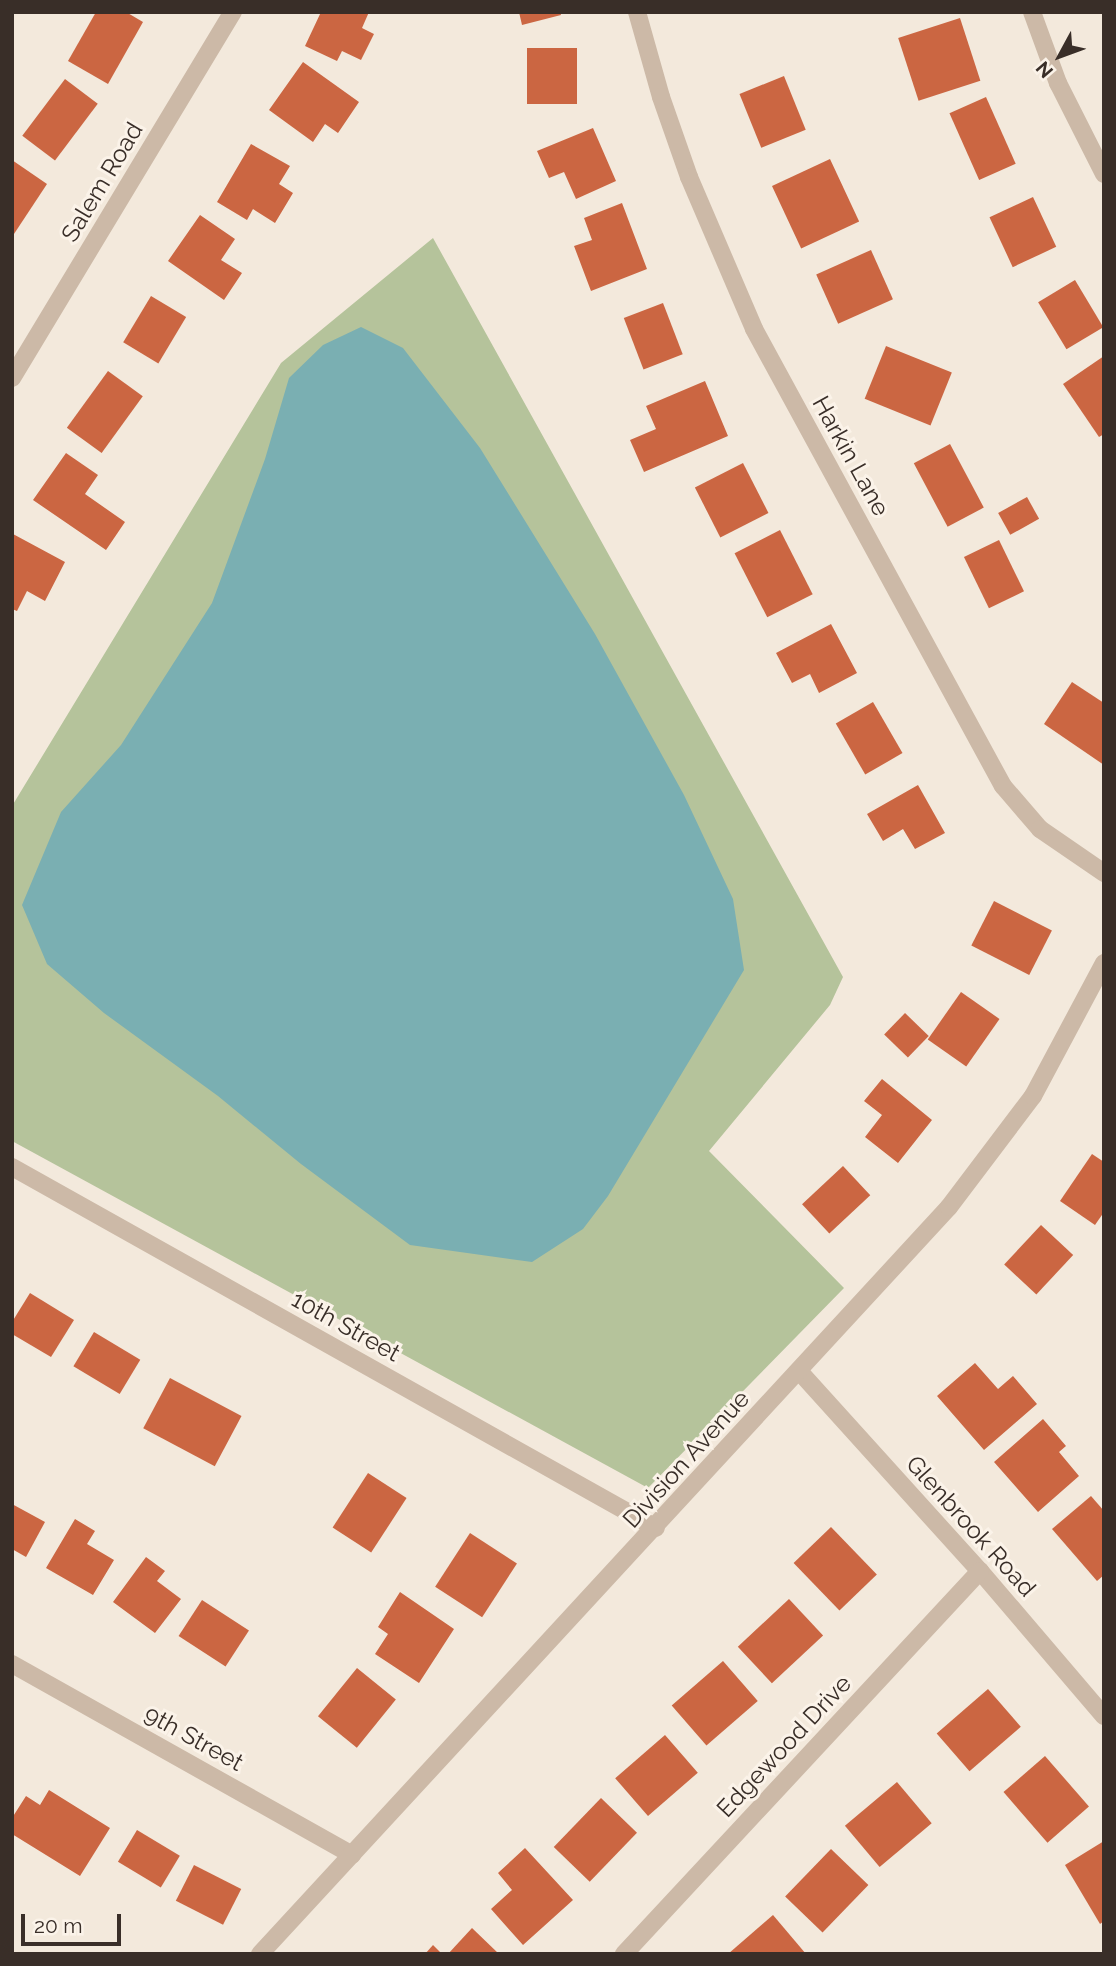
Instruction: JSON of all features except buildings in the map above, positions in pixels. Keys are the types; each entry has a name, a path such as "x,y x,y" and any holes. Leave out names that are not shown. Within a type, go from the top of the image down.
{"street":[{"name":"Salem Road","path":"12,378 233,12"},
{"name":"Harkin Lane","path":"637,12 661,97 689,177 754,329 1003,786 1040,829 1104,873"},
{"path":"1032,12 1058,83 1104,174"},
{"name":"Division Avenue","path":"260,1954 656,1528 949,1207 1033,1096 1104,963"},
{"name":"10th Street","path":"12,1167 656,1528"},
{"name":"Glenbrook Road","path":"799,1371 980,1571 1104,1716"},
{"name":"Edgewood Drive","path":"624,1954 980,1571"},
{"name":"9th Street","path":"12,1664 352,1855"}],"green space":[{"path":"433,238 843,977 830,1005 709,1151 844,1288 648,1488 12,1141 12,806 281,363"}],"water":[{"path":"361,327 403,348 480,448 595,634 684,795 733,899 744,970 608,1196 583,1229 532,1262 410,1245 301,1164 218,1096 104,1013 47,964 22,905 61,812 121,745 212,603 265,459 289,378 323,345"}]}
